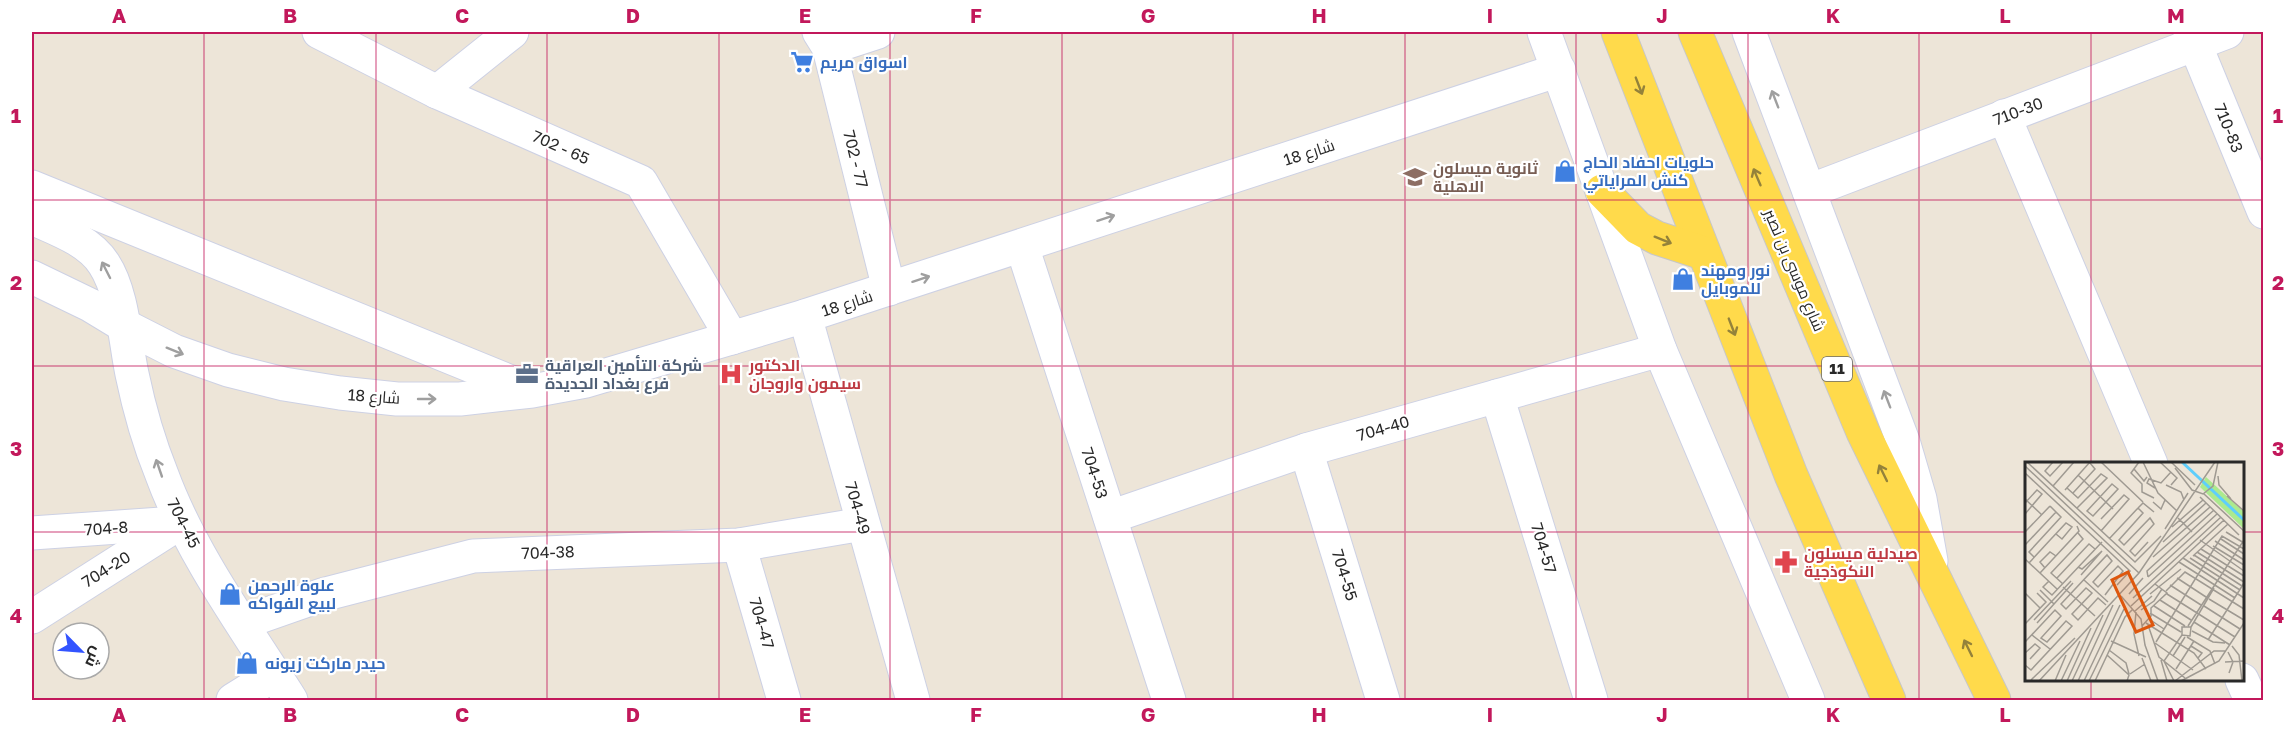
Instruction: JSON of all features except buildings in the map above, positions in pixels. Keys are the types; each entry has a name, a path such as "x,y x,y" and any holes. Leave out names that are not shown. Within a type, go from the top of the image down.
{"main road":[{"path":"1618,32 1791,475 1889,700"},
{"name":"شارع موسى بن نصير","path":"1695,32 1863,432 1994,700"},
{"path":"1602,191 1638,228 1657,238 1703,253"},
{"path":"1791,475 1909,700"}],"street":[{"name":"702 - 65","path":"319,32 437,92 641,182 732,338"},
{"path":"437,92 512,32"},
{"path":"824,40 878,32"},
{"path":"1544,32 1660,350 1808,700"},
{"path":"1749,32 1903,441 1920,499 1934,578"},
{"name":"710-30","path":"1809,191 2004,116 2192,38 2227,32"},
{"name":"710-83","path":"2192,38 2264,212"},
{"name":"702 - 77","path":"824,40 889,289"},
{"name":"شارع 18","path":"32,277 90,305 174,351 228,370 284,384 397,399 460,399 532,391 586,381 805,316 1559,70"},
{"path":"2004,116 2150,462"},
{"path":"32,187 532,391"},
{"path":"32,218 80,242 105,265 114,285 123,325"},
{"name":"704-53","path":"1022,246 1169,700"},
{"name":"704-49","path":"805,316 914,700"},
{"name":"704-45","path":"123,325 132,376 145,426 181,522 283,687"},
{"name":"704-40","path":"1110,517 1306,450 1660,350"},
{"name":"704-57","path":"1497,396 1591,700"},
{"name":"704-55","path":"1306,450 1383,700"},
{"name":"704-8","path":"32,533 181,522"},
{"name":"704-20","path":"32,616 181,522"},
{"name":"704-38","path":"242,622 322,595 473,556 739,545 863,524"},
{"name":"704-47","path":"739,545 784,700"},
{"path":"2242,681 2251,700"},
{"path":"234,700 283,687"}],"place":[{"name":"اسواق مريم","path":"802,62"},
{"name":"حلويات احفاد الحاج كنش المراياتي","path":"1565,171"},
{"name":"ثانوية ميسلون الاهلية","path":"1415,177"},
{"name":"نور ومهند للموبايل","path":"1683,279"},
{"name":"شركة التأمين العراقية فرع بغداد الجديدة","path":"527,374"},
{"name":"الدكتور سيمون واروجان","path":"731,374"},
{"name":"صيدلية ميسلون النكوذجية","path":"1786,562"},
{"name":"علوة الرحمن لبيع الفواكه","path":"230,594"},
{"name":"حيدر ماركت زيونه","path":"247,663"}]}
